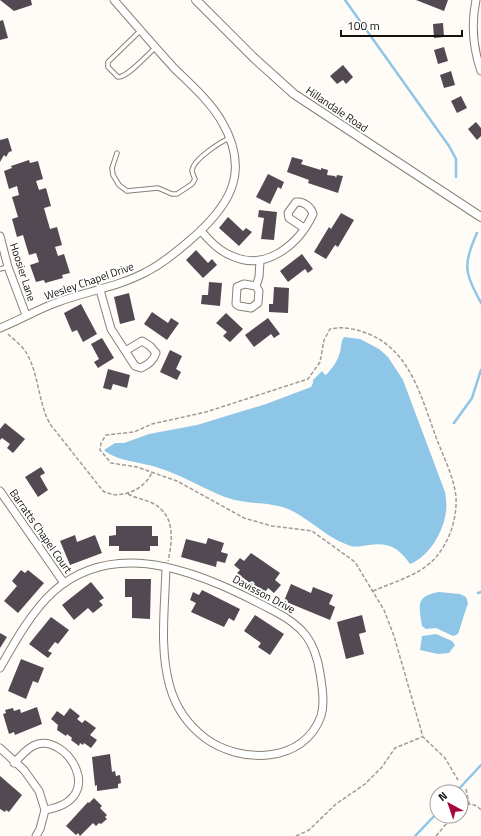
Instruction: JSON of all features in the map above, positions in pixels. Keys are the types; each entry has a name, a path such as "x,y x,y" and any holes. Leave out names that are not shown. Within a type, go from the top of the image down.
{"street":[{"name":"Wesley Chapel Drive","path":"0,328 26,315 64,300 100,290 146,272 174,254 201,231 221,210 230,192 235,168 234,154 230,138 222,121 206,99 140,30 114,0"},
{"name":"Hillandale Road","path":"196,0 254,58 294,94 481,217"},
{"path":"476,0 474,10 474,42 481,71"},
{"path":"201,231 216,246 232,257 260,261 268,259 282,251 304,228"},
{"name":"Hoosier Lane","path":"0,236 8,267 26,315"},
{"path":"256,286 259,277 260,261"},
{"path":"100,290 111,329 121,346 126,350"},
{"name":"Barratts Chapel Court","path":"0,491 64,583"},
{"name":"Davisson Drive","path":"0,668 17,638 33,616 52,592 64,583 86,571 105,566 144,563 166,567 202,577 236,591 296,623 308,637 318,659 322,704 321,716 312,731 296,747 285,752 272,755 248,755 227,749 205,737 183,716 170,688 165,662 166,567"},
{"path":"14,763 28,749 42,743 52,744 60,749 74,765 79,781 79,788 76,794 68,803 59,808 45,810"},
{"path":"0,748 33,781 39,791 45,810 40,829 36,836"}],"lane":[{"path":"140,30 108,62 108,67 118,78 121,78 156,47"},
{"path":"117,153 112,168 113,175 119,185 127,190 158,188 172,194 177,194 192,184 194,179 192,171 195,164 209,151 230,138"},
{"path":"0,269 8,267"}],"path":[{"path":"373,591 413,574 427,565 440,552 452,528 456,496 451,478 416,384 407,366 389,345 375,336 356,329 330,329 324,340 320,362 308,379 206,412 152,424 134,432 109,434 103,438 100,450 111,463 152,472 177,482 244,518 272,526 312,531 355,562 384,610 394,636 423,737 445,758 458,780"},
{"path":"8,334 26,352 31,361 46,415 50,424 103,491 114,496 128,494 150,478 152,472"},
{"path":"128,494 153,503 161,508 168,517 171,524 171,541 166,567"},
{"path":"296,836 316,824 336,804 365,784 382,767 395,748 423,737"},
{"path":"469,804 473,804 481,810"},
{"path":"436,836 446,824"}],"water":[{"path":"344,337 360,339 379,349 388,357 403,380 445,492 445,519 439,535 429,549 417,561 410,564 402,554 388,545 376,544 351,546 333,538 303,517 288,509 225,497 165,470 115,457 104,450 115,443 124,443 149,434 197,425 266,404 311,387 313,380 322,371 325,375 327,374 334,365 340,353"},
{"path":"439,592 460,594 466,597 468,603 458,634 453,636 436,628 426,629 422,626 420,603 422,599 426,596"},
{"path":"436,634 452,641 455,645 449,653 438,654 420,650 422,636"}],"building":[{"path":"0,0 31,0 32,5 14,11"},
{"path":"416,0 448,0 444,11"},
{"path":"3,20 8,38 0,40 0,21"},
{"path":"443,23 444,37 434,38 433,24"},
{"path":"444,47 448,61 438,64 434,50"},
{"path":"343,65 353,77 346,84 343,80 337,84 330,76"},
{"path":"451,71 455,85 444,88 440,75"},
{"path":"461,96 467,108 457,113 451,101"},
{"path":"476,122 481,128 481,136 477,140 468,129"},
{"path":"8,138 12,151 9,152 6,157 4,155 0,162 0,140"},
{"path":"292,157 303,160 301,164 321,170 321,168 328,170 327,175 335,176 336,178 337,175 343,176 338,193 308,183 309,180 287,172"},
{"path":"29,160 30,163 38,161 43,179 36,181 39,190 46,188 51,206 44,208 50,229 57,227 62,245 55,247 58,256 64,254 70,273 62,275 63,278 45,283 44,280 36,282 30,265 39,262 36,253 29,255 23,235 17,237 12,219 18,217 12,197 19,195 17,186 9,189 4,171 12,168 11,166"},
{"path":"268,174 284,182 281,189 278,187 270,204 256,197"},
{"path":"259,210 277,212 274,240 261,239 264,218 258,217"},
{"path":"341,213 354,220 338,247 335,245 326,259 314,252 329,227 331,229"},
{"path":"228,217 243,231 246,228 252,232 239,246 219,228"},
{"path":"196,250 208,263 212,259 217,265 203,278 186,260"},
{"path":"302,254 313,269 308,273 305,269 288,282 280,271"},
{"path":"209,282 222,283 220,306 201,304 202,295 208,295"},
{"path":"274,287 289,288 288,313 269,312 269,304 273,304"},
{"path":"129,293 135,320 120,324 114,297"},
{"path":"81,304 97,334 83,342 77,330 72,332 64,313"},
{"path":"152,312 168,323 171,318 179,323 167,340 144,324"},
{"path":"226,313 243,329 230,342 223,336 227,332 216,323"},
{"path":"268,318 280,334 274,338 271,334 254,347 245,335"},
{"path":"102,338 114,358 98,368 94,362 99,359 91,344"},
{"path":"170,350 182,356 176,369 181,372 177,380 160,372"},
{"path":"108,369 130,375 127,388 113,384 111,390 103,388"},
{"path":"5,423 25,439 13,453 7,448 10,444 2,438 0,440 0,429"},
{"path":"41,467 45,473 40,476 48,490 38,497 25,477"},
{"path":"116,526 152,526 152,536 158,536 158,546 150,546 150,551 119,551 119,546 109,546 109,536 116,535"},
{"path":"75,535 77,542 95,535 102,553 70,565 60,541"},
{"path":"208,538 224,543 221,552 228,554 225,563 217,561 216,567 181,557 186,539 206,544"},
{"path":"251,553 280,573 275,580 281,585 274,593 268,588 264,594 237,573 240,570 234,565 240,558 244,561"},
{"path":"21,570 25,573 28,570 44,583 18,613 4,601 17,586 12,581"},
{"path":"125,579 151,579 150,619 132,618 132,597 125,597"},
{"path":"91,582 104,598 99,601 103,605 93,613 88,608 74,620 62,605"},
{"path":"291,584 311,593 313,587 333,595 329,604 335,607 330,620 284,601"},
{"path":"202,590 240,609 234,621 229,618 224,627 191,612 196,603 190,600 193,592 199,595"},
{"path":"255,615 284,634 270,655 258,647 261,643 244,631"},
{"path":"362,615 366,632 359,634 364,654 346,659 337,622"},
{"path":"51,617 69,630 58,644 55,642 48,651 52,653 48,658 29,644"},
{"path":"0,633 7,637 0,648"},
{"path":"21,659 44,668 38,683 33,681 26,699 8,691"},
{"path":"37,707 42,724 15,735 14,732 9,734 3,714 6,713 5,710 13,708 14,711 20,709 21,713"},
{"path":"70,708 80,716 77,719 82,723 85,720 96,728 90,735 97,740 91,748 84,743 83,745 80,743 79,746 71,740 72,738 67,734 66,736 57,730 58,725 51,719 57,711 64,716"},
{"path":"110,754 112,772 115,771 116,776 120,775 121,783 118,784 118,788 97,791 97,785 95,786 92,757"},
{"path":"0,776 22,795 9,812 6,810 5,812 0,809"},
{"path":"94,798 102,806 100,808 107,815 105,817 107,819 96,826 93,823 80,836 78,833 76,835 66,826 88,802 89,803"}],"waterway":[{"path":"345,0 449,146 456,159 456,177"},
{"path":"477,233 467,261 467,269 481,303"},
{"path":"454,423 472,398 481,370"},
{"path":"463,784 481,765"},
{"path":"415,836 429,821"}]}
